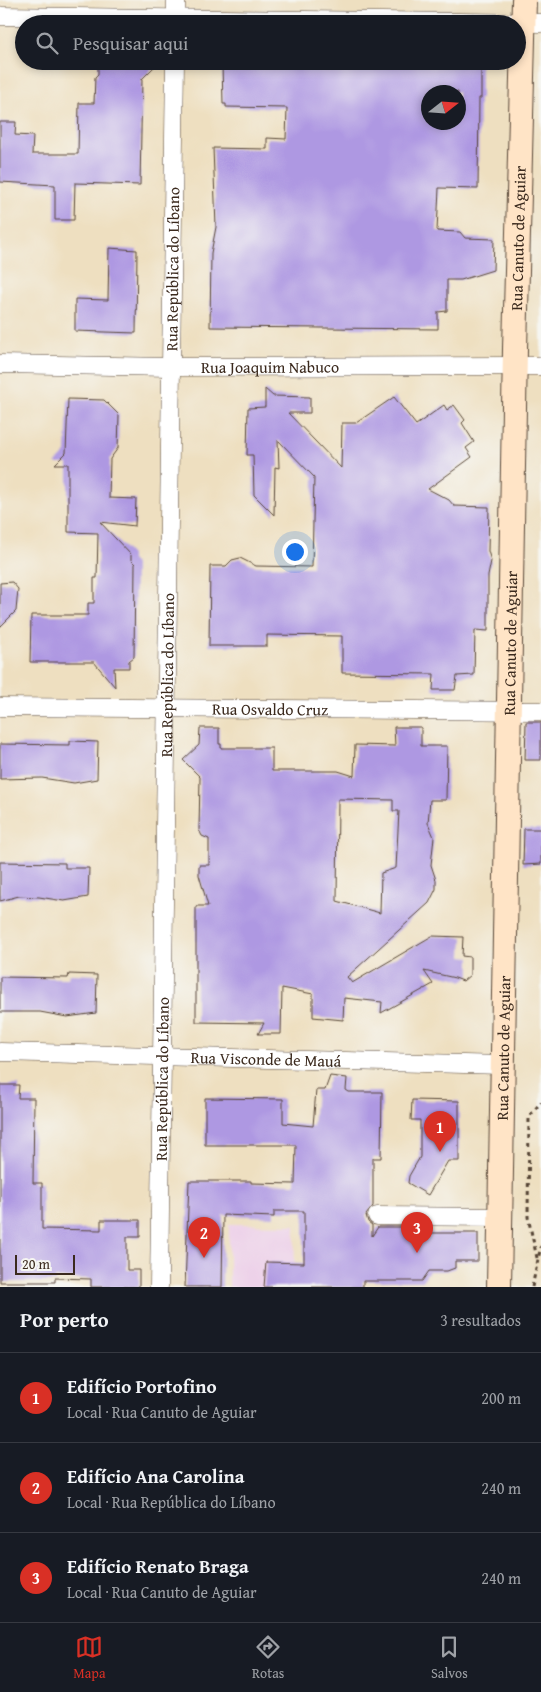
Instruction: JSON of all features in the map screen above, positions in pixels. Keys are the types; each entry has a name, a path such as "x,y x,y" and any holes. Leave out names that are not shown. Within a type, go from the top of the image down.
{"street":[{"path":"176,0 176,15"},
{"path":"0,16 15,17"},
{"name":"Rua Canuto de Aguiar","path":"499,1287 514,366 530,16"},
{"name":"Rua República do Líbano","path":"159,1287 175,70"},
{"name":"Rua Joaquim Nabuco","path":"0,364 171,367 541,366"},
{"name":"Rua Osvaldo Cruz","path":"0,706 541,710"},
{"name":"Rua Visconde de Mauá","path":"0,1052 503,1065"},
{"path":"377,1216 501,1217"}],"path":[{"path":"537,1258 528,1217 529,1117 541,1102"},
{"path":"532,1287 541,1246"}],"shaded area":[{"path":"229,1224 295,1225 294,1287 229,1287"}],"building":[{"path":"98,70 151,70 142,79 140,185 75,183 74,220 55,220 55,185 0,182 0,122 16,122 15,135 33,136 32,154 78,154 79,103 94,103 95,77 98,74"},
{"path":"222,70 481,70 478,189 439,188 437,231 460,232 465,238 494,239 493,270 461,280 447,280 447,311 438,312 438,329 210,327 211,253 216,227 213,148 267,149 267,138 286,139 287,108 226,107 226,104 223,104"},
{"path":"109,248 137,250 136,333 75,331 75,299 108,300"},
{"path":"265,389 273,396 310,397 310,413 288,413 341,468 342,423 356,423 394,397 416,425 444,405 447,410 454,405 465,420 462,423 474,442 466,448 472,457 428,489 449,500 454,506 489,507 488,551 491,561 488,576 488,631 475,630 474,675 457,676 455,690 433,690 434,674 342,673 342,636 267,635 267,646 209,646 210,566 226,566 232,560 240,558 256,566 312,567 314,477 278,440 279,468 275,467 274,515 254,495 253,455 247,455 248,408 265,407"},
{"path":"68,399 104,400 119,415 118,448 110,459 109,498 136,499 135,526 100,522 131,555 131,560 135,564 134,657 129,661 129,668 114,668 115,687 94,662 30,662 31,615 88,615 88,603 94,603 94,578 97,578 98,533 68,532 68,464 55,464 66,453"},
{"path":"12,582 18,589 16,611 0,627 0,583"},
{"path":"526,722 541,722 541,760 525,760"},
{"path":"394,727 421,727 421,746 447,746 446,800 430,800 428,823 434,837 431,865 436,880 436,889 429,903 347,977 352,983 432,936 463,937 462,956 470,957 470,975 463,981 424,971 433,984 381,1013 382,1002 344,998 343,1020 313,1017 313,994 282,988 281,1034 258,1034 264,1023 196,1022 196,906 208,906 199,875 199,865 209,865 209,839 202,836 199,830 200,777 183,760 199,745 200,728 219,728 219,744 221,744 221,748 272,748 272,771 338,771 354,776 355,745 395,746","holes":["338,799 393,800 393,811 399,811 396,868 381,873 380,913 337,901"]},
{"path":"70,741 98,742 97,779 74,783 42,778 0,779 0,744 70,745"},
{"path":"524,829 541,829 541,864 523,865"},
{"path":"0,862 65,863 65,868 89,868 88,897 64,901 19,896 0,901"},
{"path":"69,974 97,975 96,1013 67,1017 40,1012 0,1012 0,977 68,978"},
{"path":"330,1076 347,1078 346,1090 349,1092 382,1092 381,1158 373,1158 373,1206 366,1215 368,1222 372,1225 372,1236 378,1227 413,1227 413,1233 478,1233 478,1261 455,1261 455,1268 447,1271 429,1271 422,1281 363,1281 363,1287 264,1287 266,1262 304,1263 304,1211 274,1211 274,1217 223,1215 222,1287 185,1287 189,1181 251,1181 251,1183 295,1184 296,1145 205,1145 205,1098 283,1099 283,1123 313,1126 316,1090 325,1090"},
{"path":"0,1085 19,1085 18,1098 34,1098 33,1183 42,1183 42,1229 101,1230 101,1220 140,1220 140,1237 127,1237 127,1270 139,1270 139,1287 91,1287 91,1279 55,1278 55,1282 0,1282"},
{"path":"412,1100 459,1101 459,1161 448,1161 428,1195 408,1183 409,1176 420,1157 420,1120 411,1120"}],"place":[{"name":"Edifício Portofino","path":"440,1152"},
{"name":"Edifício Renato Braga","path":"417,1253"},
{"name":"Edifício Ana Carolina","path":"204,1258"}]}
